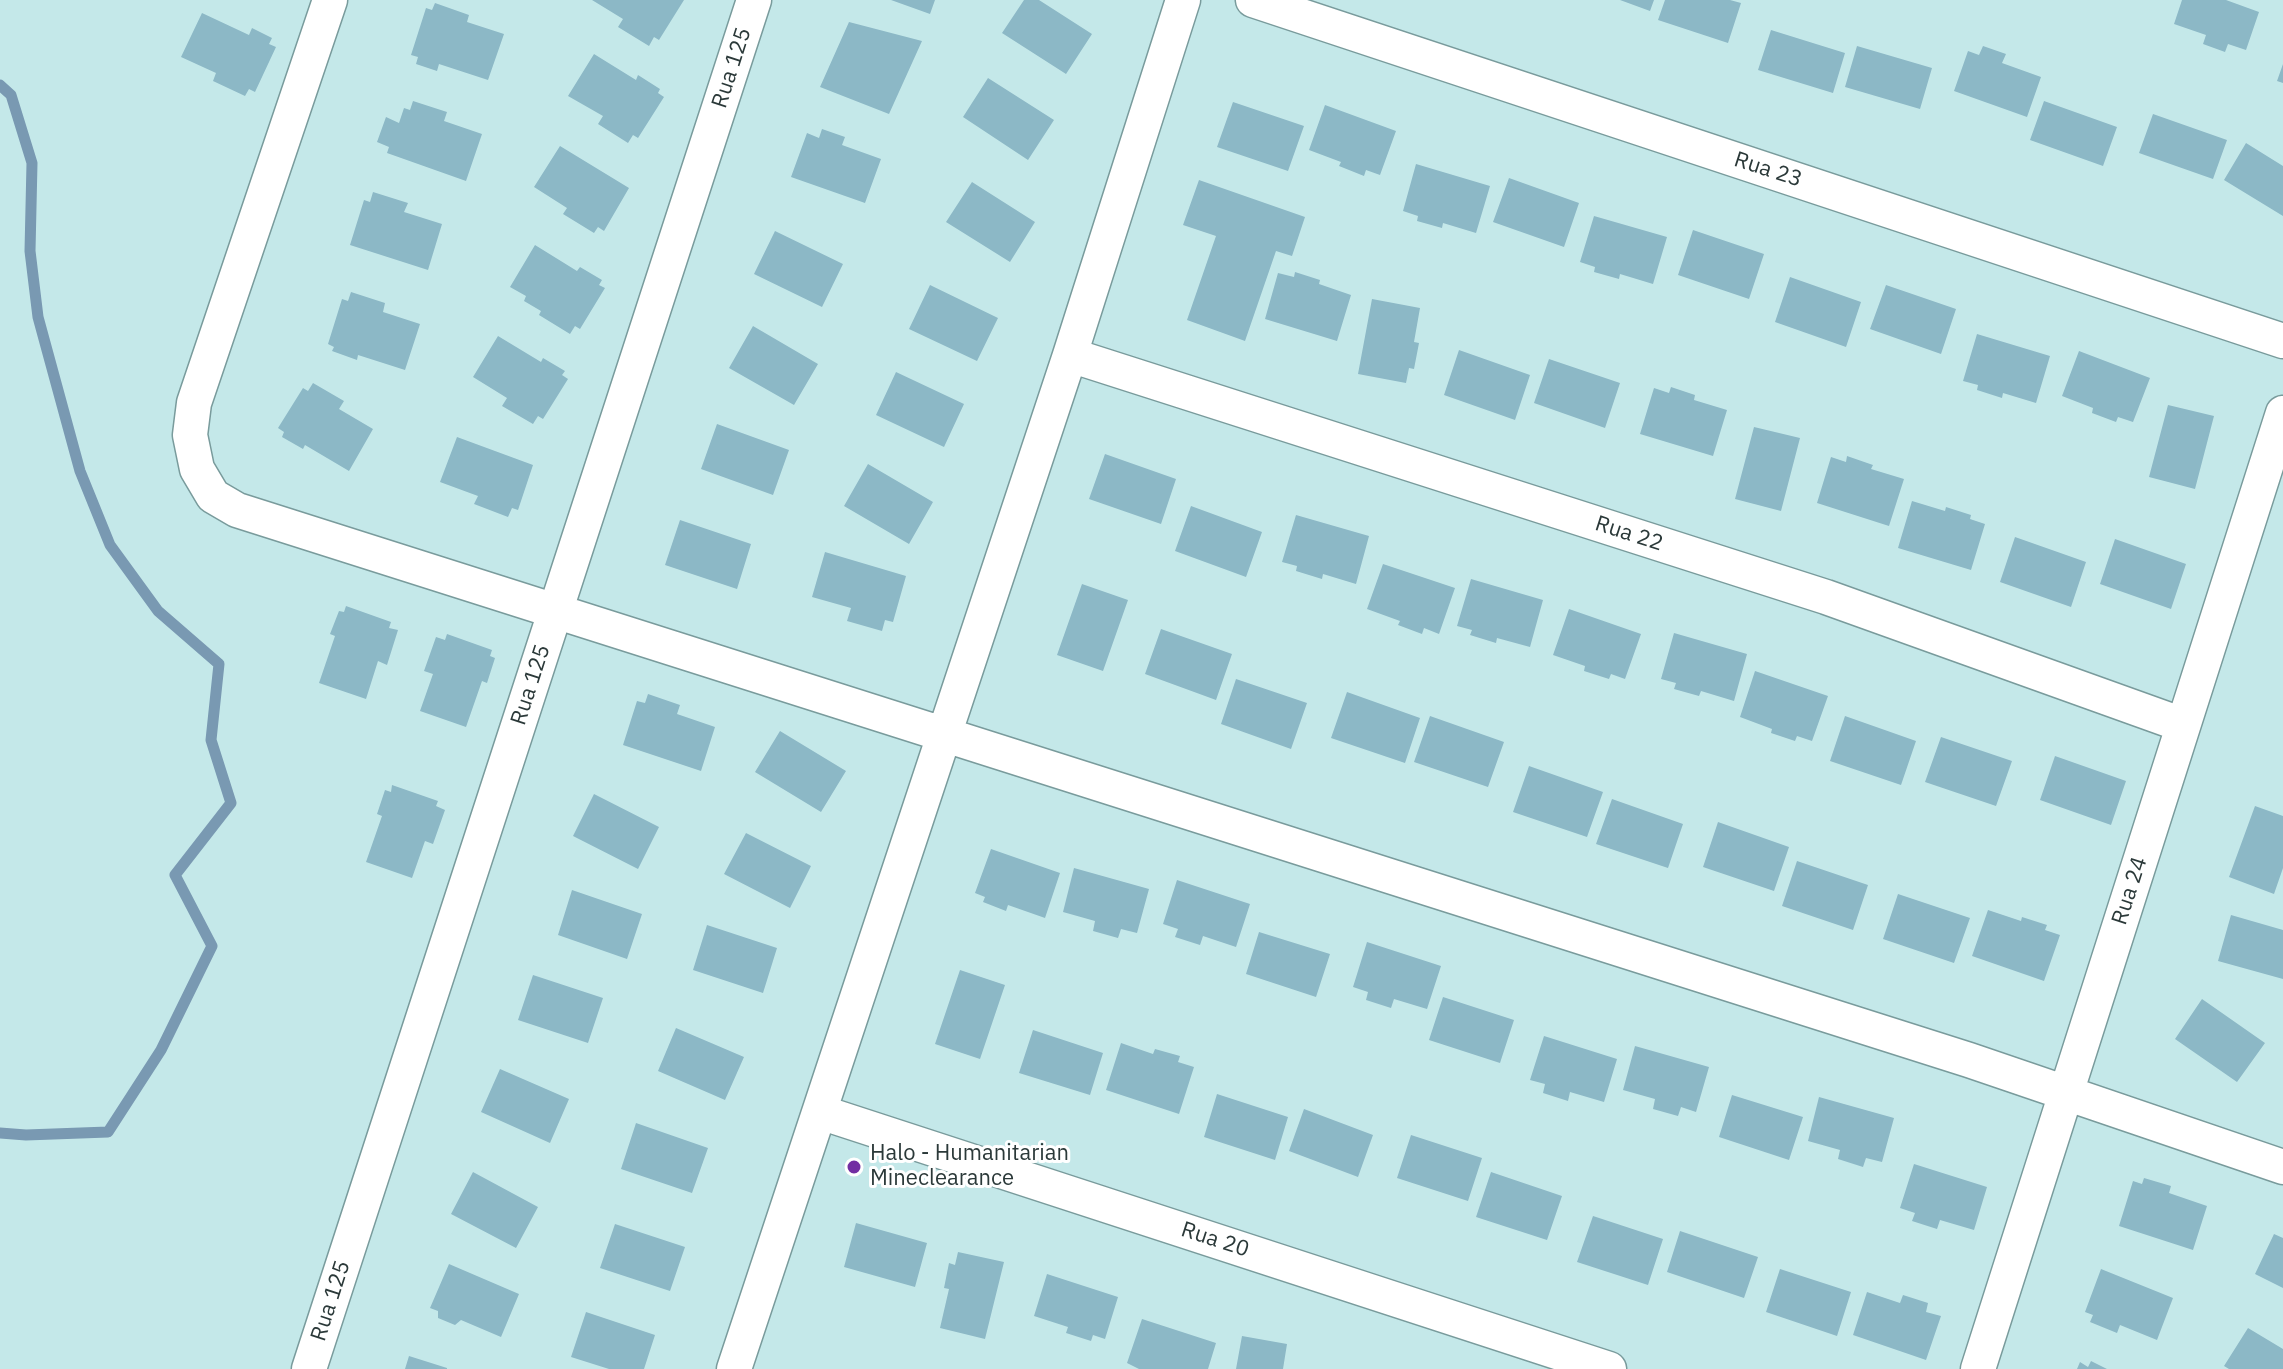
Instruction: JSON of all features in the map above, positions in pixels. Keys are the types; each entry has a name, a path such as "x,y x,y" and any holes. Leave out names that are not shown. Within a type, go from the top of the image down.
{"street":[{"path":"330,0 194,403 190,435 197,469 213,496 237,510 1969,1060 2283,1167"},
{"name":"Rua 125","path":"309,1369 754,0"},
{"path":"734,1369 1070,355 1183,0"},
{"name":"Rua 23","path":"1253,0 2283,341"},
{"name":"Rua 22","path":"1070,355 1826,597 2183,725"},
{"name":"Rua 24","path":"1978,1369 2283,413"},
{"name":"Rua 20","path":"820,1112 1609,1369"}],"building":[{"path":"592,0 684,0 659,40 654,37 649,46 618,27 623,19"},
{"path":"891,0 935,0 930,14"},
{"path":"1024,0 1039,0 1092,34 1066,74 1002,33"},
{"path":"1620,0 1654,0 1650,11"},
{"path":"1665,0 1730,0 1741,3 1728,43 1658,20"},
{"path":"2182,0 2226,0 2259,12 2246,50 2228,44 2225,52 2203,44 2206,35 2174,24"},
{"path":"435,3 469,15 467,22 504,34 488,80 439,64 437,71 416,64 418,57 411,55 426,8 432,10"},
{"path":"202,13 249,35 252,28 272,38 269,44 276,47 255,92 249,89 245,96 213,81 216,73 181,57"},
{"path":"849,22 922,41 889,114 820,87"},
{"path":"1771,30 1845,53 1833,93 1758,70"},
{"path":"1857,46 1932,68 1920,109 1845,87"},
{"path":"1983,46 2006,54 2002,63 2041,77 2027,117 1954,91 1968,51 1979,55"},
{"path":"594,54 636,80 638,75 660,89 658,93 664,97 638,138 633,135 628,143 598,124 603,116 568,96"},
{"path":"2283,64 2283,83 2277,81"},
{"path":"988,78 1054,120 1028,160 963,117"},
{"path":"413,101 447,112 444,121 482,134 466,181 387,153 389,147 377,142 386,117 399,123 404,108 410,110"},
{"path":"2044,101 2117,127 2103,166 2030,140"},
{"path":"1233,102 1304,126 1288,171 1217,147"},
{"path":"1325,105 1396,131 1380,175 1366,170 1364,176 1339,166 1341,162 1309,150"},
{"path":"2153,114 2227,140 2213,179 2139,153"},
{"path":"822,129 845,137 842,145 881,159 865,203 791,177 807,133 819,138"},
{"path":"2246,143 2283,166 2283,216 2224,180"},
{"path":"560,146 629,188 604,231 598,227 594,233 563,214 567,208 534,187"},
{"path":"1416,164 1490,186 1476,233 1443,223 1442,228 1417,221 1418,216 1403,211"},
{"path":"1509,178 1579,203 1564,247 1493,222"},
{"path":"1199,180 1305,217 1292,256 1276,251 1245,341 1187,320 1216,236 1183,225"},
{"path":"972,182 1035,222 1010,262 946,222"},
{"path":"373,192 408,203 404,212 442,224 428,270 350,245 364,200 370,202"},
{"path":"1594,216 1667,237 1653,284 1620,274 1619,279 1594,272 1595,267 1580,262"},
{"path":"1693,230 1764,254 1749,299 1678,275"},
{"path":"775,231 843,264 822,307 754,274"},
{"path":"535,245 577,271 580,267 602,280 599,285 605,288 580,329 575,326 570,334 539,315 541,311 524,301 526,296 510,287"},
{"path":"1295,272 1351,295 1337,341 1265,319 1278,273 1294,277"},
{"path":"1790,277 1861,302 1846,347 1775,322"},
{"path":"930,285 998,318 977,361 909,329"},
{"path":"1886,285 1956,309 1941,354 1870,329"},
{"path":"351,292 385,303 383,312 420,324 405,370 358,355 357,360 332,351 334,347 328,344 342,299 348,301"},
{"path":"1372,299 1420,308 1414,342 1419,343 1414,369 1409,368 1406,383 1358,374"},
{"path":"753,326 818,364 794,405 729,368"},
{"path":"1977,334 2050,356 2036,403 2003,393 2002,398 1977,390 1978,385 1963,381"},
{"path":"498,336 541,362 543,358 565,371 562,375 568,379 543,419 538,416 533,424 502,406 507,398 473,377"},
{"path":"1459,350 1530,375 1515,420 1444,395"},
{"path":"2079,351 2150,378 2133,422 2118,417 2116,422 2092,413 2093,408 2062,396"},
{"path":"1549,359 1620,383 1605,428 1534,403"},
{"path":"896,372 964,404 944,447 876,415"},
{"path":"313,383 344,401 339,409 373,429 349,471 305,445 303,449 282,437 284,432 278,428 303,388 308,391"},
{"path":"1671,387 1695,395 1694,400 1727,410 1713,456 1640,434 1654,388 1669,393"},
{"path":"2168,405 2214,416 2195,489 2149,477"},
{"path":"717,424 789,450 773,495 701,469"},
{"path":"1754,427 1800,438 1781,511 1735,499"},
{"path":"457,437 533,465 518,510 512,508 508,517 474,504 478,496 440,482"},
{"path":"1105,454 1176,479 1161,524 1089,499"},
{"path":"1847,456 1873,465 1871,469 1904,479 1889,526 1817,503 1831,457 1846,462"},
{"path":"868,464 933,502 909,544 844,506"},
{"path":"1912,501 1945,511 1946,507 1971,515 1970,519 1985,524 1971,570 1898,548"},
{"path":"1191,506 1262,532 1246,577 1175,551"},
{"path":"1296,515 1369,536 1356,584 1323,574 1322,579 1296,571 1297,566 1282,562"},
{"path":"680,520 751,544 737,589 665,565"},
{"path":"2015,537 2086,562 2071,607 2000,582"},
{"path":"2115,539 2186,564 2171,609 2100,584"},
{"path":"825,552 906,576 893,622 885,620 882,631 847,621 851,608 812,597"},
{"path":"1383,564 1455,588 1439,634 1424,628 1422,634 1398,625 1400,621 1367,609"},
{"path":"1471,579 1543,600 1530,647 1497,638 1496,643 1470,635 1472,630 1457,626"},
{"path":"1082,584 1128,600 1103,671 1057,655"},
{"path":"346,606 391,622 389,628 398,630 387,665 378,661 366,699 319,683 335,636 330,634 339,611 344,612"},
{"path":"1569,609 1641,634 1625,679 1611,674 1609,679 1584,671 1585,666 1553,655"},
{"path":"1161,629 1232,654 1216,700 1145,674"},
{"path":"1674,633 1747,654 1734,701 1701,691 1699,696 1674,689 1676,683 1661,679"},
{"path":"447,634 492,650 490,656 495,658 487,683 482,681 466,727 420,711 433,674 424,671 436,637 445,640"},
{"path":"1755,671 1828,696 1812,741 1797,736 1795,741 1771,733 1772,729 1740,717"},
{"path":"1236,679 1307,703 1291,749 1221,724"},
{"path":"1347,692 1420,718 1405,763 1331,738"},
{"path":"648,694 680,705 677,714 715,727 701,771 623,745 637,701 645,703"},
{"path":"1430,716 1504,742 1488,787 1414,762"},
{"path":"1845,716 1916,741 1901,785 1830,761"},
{"path":"780,731 846,771 821,812 755,772"},
{"path":"1941,737 2012,761 1996,806 1925,782"},
{"path":"2055,756 2126,781 2111,825 2040,800"},
{"path":"1529,766 1603,792 1587,837 1513,812"},
{"path":"392,785 438,801 436,806 445,810 433,844 425,841 412,878 366,862 382,816 377,814 385,790 391,792"},
{"path":"594,794 659,827 638,869 573,836"},
{"path":"1612,799 1683,824 1668,868 1596,844"},
{"path":"2255,806 2283,816 2283,868 2274,894 2229,877"},
{"path":"1718,822 1789,847 1774,891 1703,867"},
{"path":"746,833 811,866 790,908 724,874"},
{"path":"991,849 1060,873 1045,918 1008,905 1006,911 983,902 985,897 975,893"},
{"path":"1797,861 1868,885 1853,930 1782,906"},
{"path":"1074,868 1149,889 1137,933 1121,929 1118,938 1093,931 1095,921 1063,912"},
{"path":"1177,880 1250,904 1236,947 1203,936 1200,945 1175,937 1178,929 1163,924"},
{"path":"572,890 642,914 627,959 558,935"},
{"path":"1898,894 1970,918 1954,963 1883,939"},
{"path":"1988,910 2021,921 2022,917 2047,925 2045,930 2060,935 2044,981 1972,956"},
{"path":"2231,915 2283,930 2283,979 2218,961"},
{"path":"707,925 777,948 763,993 693,970"},
{"path":"1259,932 1330,954 1316,997 1246,974"},
{"path":"1367,942 1441,966 1427,1009 1394,999 1391,1008 1366,1000 1368,992 1353,987"},
{"path":"960,970 1005,985 980,1059 935,1044"},
{"path":"533,975 603,998 588,1043 518,1020"},
{"path":"1443,997 1514,1020 1500,1063 1429,1040"},
{"path":"2202,999 2265,1043 2237,1082 2175,1039"},
{"path":"676,1028 744,1057 725,1100 658,1071"},
{"path":"1033,1030 1103,1053 1090,1095 1019,1073"},
{"path":"1544,1036 1617,1059 1604,1102 1570,1092 1568,1101 1543,1093 1545,1084 1530,1080"},
{"path":"1121,1043 1153,1054 1155,1049 1180,1056 1178,1062 1194,1067 1179,1114 1106,1090"},
{"path":"1635,1046 1709,1067 1696,1112 1681,1107 1678,1116 1653,1109 1655,1099 1623,1090"},
{"path":"500,1069 569,1099 550,1143 481,1112"},
{"path":"1217,1094 1288,1117 1275,1160 1204,1137"},
{"path":"1732,1095 1803,1117 1789,1160 1719,1137"},
{"path":"1819,1097 1894,1118 1882,1162 1866,1158 1863,1167 1838,1159 1840,1150 1808,1141"},
{"path":"1304,1109 1373,1135 1358,1177 1289,1151"},
{"path":"636,1123 708,1148 692,1193 621,1169"},
{"path":"1411,1135 1482,1158 1468,1201 1397,1178"},
{"path":"1914,1164 1987,1187 1974,1230 1940,1220 1937,1229 1912,1221 1915,1213 1900,1208"},
{"path":"473,1172 538,1207 516,1248 451,1214"},
{"path":"1491,1172 1562,1196 1547,1240 1476,1217"},
{"path":"2144,1178 2171,1186 2169,1193 2207,1206 2193,1250 2119,1226 2133,1181 2142,1184"},
{"path":"1593,1216 1663,1239 1648,1285 1577,1262"},
{"path":"856,1223 927,1243 915,1287 844,1267"},
{"path":"615,1224 685,1247 670,1291 600,1268"},
{"path":"1680,1231 1758,1257 1744,1298 1667,1272"},
{"path":"2274,1234 2283,1238 2283,1288 2255,1274"},
{"path":"958,1252 1004,1262 985,1339 940,1328 949,1289 944,1288 949,1263 955,1265"},
{"path":"449,1264 519,1294 501,1337 461,1320 455,1325 438,1318 438,1311 430,1308"},
{"path":"1780,1269 1851,1292 1837,1336 1766,1312"},
{"path":"2101,1269 2173,1298 2157,1340 2120,1325 2117,1333 2090,1322 2093,1315 2085,1312"},
{"path":"1047,1274 1118,1297 1105,1339 1093,1335 1091,1341 1066,1333 1068,1327 1034,1316"},
{"path":"1867,1292 1900,1303 1903,1295 1928,1303 1926,1312 1941,1316 1926,1360 1853,1335"},
{"path":"586,1312 655,1335 644,1369 609,1369 571,1357"},
{"path":"1142,1319 1216,1343 1208,1369 1139,1369 1127,1363"},
{"path":"2248,1328 2283,1349 2283,1369 2229,1369 2224,1366"},
{"path":"1242,1336 1287,1344 1283,1369 1236,1369"},
{"path":"409,1356 447,1368 447,1369 405,1369"},
{"path":"2091,1361 2107,1369 2077,1369 2080,1362 2088,1367"}],"waterway":[{"path":"0,85 11,95 32,163 30,251 38,317 80,471 110,545 158,611 219,664 211,740 231,803 175,875 212,946 161,1050 108,1132 0,1133"}],"place":[{"name":"Halo - Humanitarian Mineclearance","path":"854,1167"}]}
